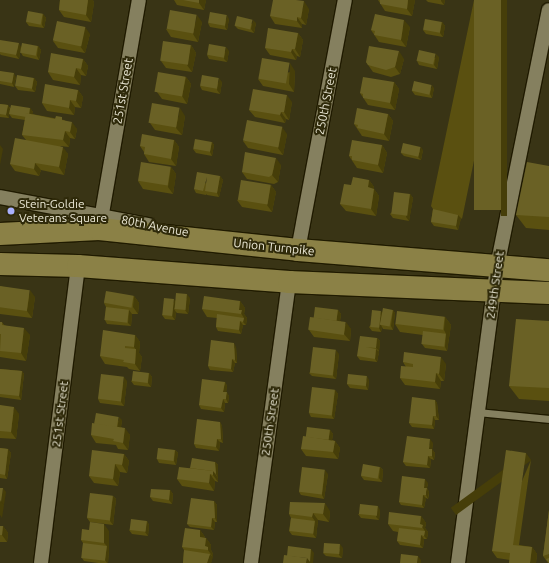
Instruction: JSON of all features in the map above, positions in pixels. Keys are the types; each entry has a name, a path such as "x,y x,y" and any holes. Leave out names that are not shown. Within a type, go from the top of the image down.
{"main road":[{"name":"Union Turnpike","path":"0,234 100,222 298,250 549,270"},
{"path":"0,264 78,266 288,282 393,285 549,293"}],"street":[{"name":"251st Street","path":"100,222 139,0"},
{"name":"250th Street","path":"298,250 345,0"},
{"name":"249th Street","path":"458,563 497,267 549,10"},
{"path":"0,197 100,222"},
{"name":"251st Street","path":"41,563 78,266"},
{"name":"250th Street","path":"251,563 288,282"}],"lane":[{"path":"478,412 549,419"}],"building":[{"path":"60,0 88,0 86,15 59,10"},
{"path":"183,0 199,0 199,3"},
{"path":"273,0 304,1 301,18 297,17 297,21 270,16"},
{"path":"380,0 408,0 407,9 380,4"},
{"path":"474,0 501,0 501,210 474,210"},
{"path":"170,10 197,15 193,33 167,29"},
{"path":"28,11 43,14 41,25 26,22"},
{"path":"210,12 227,15 225,26 208,23"},
{"path":"375,14 404,20 401,40 374,35 375,31 371,30"},
{"path":"237,16 253,20 250,30 235,26"},
{"path":"425,19 442,22 440,33 423,30"},
{"path":"57,21 85,27 81,47 53,41"},
{"path":"268,28 298,33 295,49 292,49 291,52 265,48"},
{"path":"0,40 19,43 16,55 0,52"},
{"path":"163,41 191,45 188,65 160,61"},
{"path":"22,43 38,46 36,56 20,53"},
{"path":"209,44 226,47 224,58 207,55"},
{"path":"369,46 399,51 395,67 386,70 368,65 366,62"},
{"path":"419,50 436,54 433,65 417,61"},
{"path":"51,53 83,59 81,69 76,68 74,77 48,72"},
{"path":"262,58 290,63 286,84 258,79"},
{"path":"0,71 14,73 12,83 0,81"},
{"path":"158,72 186,77 182,97 155,92"},
{"path":"17,75 34,78 32,89 15,86"},
{"path":"202,75 219,78 217,89 200,86"},
{"path":"363,77 394,82 390,103 363,98 363,94 360,93"},
{"path":"414,81 432,85 429,95 412,91"},
{"path":"45,84 78,90 76,101 70,100 69,108 42,103"},
{"path":"253,89 287,95 284,112 281,112 280,115 249,110"},
{"path":"152,103 180,108 176,128 149,123"},
{"path":"0,104 8,105 6,115 0,114"},
{"path":"11,105 30,108 29,114 26,113 26,117 9,114"},
{"path":"357,108 388,114 384,134 357,128 358,125 354,124"},
{"path":"26,113 55,119 56,116 62,117 62,120 72,122 70,132 65,131 63,140 22,135"},
{"path":"247,120 282,127 278,147 243,141"},
{"path":"142,134 174,140 171,159 144,154 145,147 140,146"},
{"path":"15,138 63,147 59,167 35,163 34,169 10,164"},
{"path":"195,139 212,142 210,152 193,149"},
{"path":"352,140 382,145 378,165 352,160 352,156 349,156"},
{"path":"403,143 421,147 418,157 401,153"},
{"path":"245,152 276,158 272,175 269,177 242,172"},
{"path":"141,162 171,167 168,185 138,181"},
{"path":"527,162 549,166 549,217 516,215"},
{"path":"197,172 220,176 217,193 205,191 207,177 203,191 194,189"},
{"path":"353,177 369,180 368,187 374,189 371,209 340,204 344,184 351,185"},
{"path":"241,180 271,185 268,204 238,200"},
{"path":"394,192 410,194 407,216 391,214"},
{"path":"433,209 458,215 456,226 431,222"},
{"path":"0,286 30,290 27,311 0,307"},
{"path":"106,291 134,296 131,308 104,303"},
{"path":"176,293 187,294 186,310 175,309"},
{"path":"204,296 240,301 239,310 242,310 241,314 202,309"},
{"path":"164,298 174,299 172,316 162,315"},
{"path":"106,307 129,310 127,323 104,320"},
{"path":"315,307 338,310 336,321 314,318"},
{"path":"383,308 393,310 390,327 380,325"},
{"path":"372,310 381,311 379,328 370,327"},
{"path":"397,311 445,317 443,330 395,324"},
{"path":"217,314 244,318 243,322 240,321 239,330 216,327"},
{"path":"310,317 346,322 344,335 308,330"},
{"path":"516,319 549,321 549,388 509,386"},
{"path":"0,322 2,322 2,325 24,328 21,353 0,351"},
{"path":"103,330 135,335 134,347 125,346 125,348 136,349 135,364 123,362 124,360 100,356"},
{"path":"423,331 446,334 444,347 421,344"},
{"path":"360,336 377,338 376,348 366,347 376,349 375,359 357,356"},
{"path":"211,340 234,343 235,360 232,359 231,369 208,366"},
{"path":"313,347 336,350 333,376 310,373"},
{"path":"404,352 441,357 439,374 436,373 435,382 400,378 401,366 413,367 413,364 403,362"},
{"path":"0,369 22,371 19,396 0,394"},
{"path":"133,371 149,373 148,383 132,381"},
{"path":"101,374 124,377 121,402 98,399"},
{"path":"348,374 367,376 366,386 347,384"},
{"path":"202,379 225,382 223,392 227,392 226,399 223,399 221,408 199,405"},
{"path":"312,387 335,390 332,416 309,413"},
{"path":"412,397 435,400 436,416 433,416 432,425 409,423"},
{"path":"0,405 14,407 11,432 0,431"},
{"path":"96,413 119,417 117,428 94,424"},
{"path":"197,419 220,422 221,439 217,439 216,447 194,444"},
{"path":"92,423 125,428 123,443 113,441 114,439 91,435"},
{"path":"307,427 330,430 329,440 306,437"},
{"path":"303,436 335,441 333,452 301,449"},
{"path":"407,436 430,439 429,449 432,449 432,456 428,456 427,465 403,462"},
{"path":"0,448 8,449 5,475 0,474"},
{"path":"158,448 175,450 174,461 157,459"},
{"path":"92,450 124,454 122,465 115,464 113,479 89,476"},
{"path":"506,450 526,453 513,545 532,547 530,563 509,563 510,553 492,551"},
{"path":"192,458 215,462 216,474 213,471 190,468"},
{"path":"363,464 380,467 378,479 361,476"},
{"path":"179,467 213,471 213,475 210,474 209,483 177,479"},
{"path":"302,467 325,470 322,495 299,492"},
{"path":"402,476 425,479 424,488 427,488 426,495 423,495 422,505 399,502"},
{"path":"0,488 3,488 1,502 0,500"},
{"path":"151,489 170,490 169,500 150,497"},
{"path":"90,493 113,496 110,521 87,518"},
{"path":"191,498 214,501 215,518 212,518 211,527 187,524"},
{"path":"290,502 325,503 323,514 313,513 312,517 289,514"},
{"path":"360,504 378,506 377,516 359,514"},
{"path":"549,510 549,554 543,556"},
{"path":"389,512 421,516 420,524 423,525 422,528 388,524"},
{"path":"291,518 315,521 313,534 289,531"},
{"path":"131,519 147,521 146,532 130,530"},
{"path":"90,522 104,524 104,543 81,540 82,529 89,530"},
{"path":"0,526 3,526 2,535 0,535"},
{"path":"185,528 200,530 200,537 206,538 205,546 208,547 208,550 182,547"},
{"path":"399,528 425,531 424,536 421,535 420,545 397,541"},
{"path":"83,543 107,546 105,561 81,558"},
{"path":"324,543 340,544 339,554 323,553"},
{"path":"288,546 311,549 310,562 307,558 287,556"},
{"path":"184,550 210,554 207,563 183,563"},
{"path":"401,554 418,556 417,563 400,563"},
{"path":"284,555 307,558 306,563 283,563"}],"place":[{"name":"Stein-Goldie Veterans Square","path":"11,211"}]}
